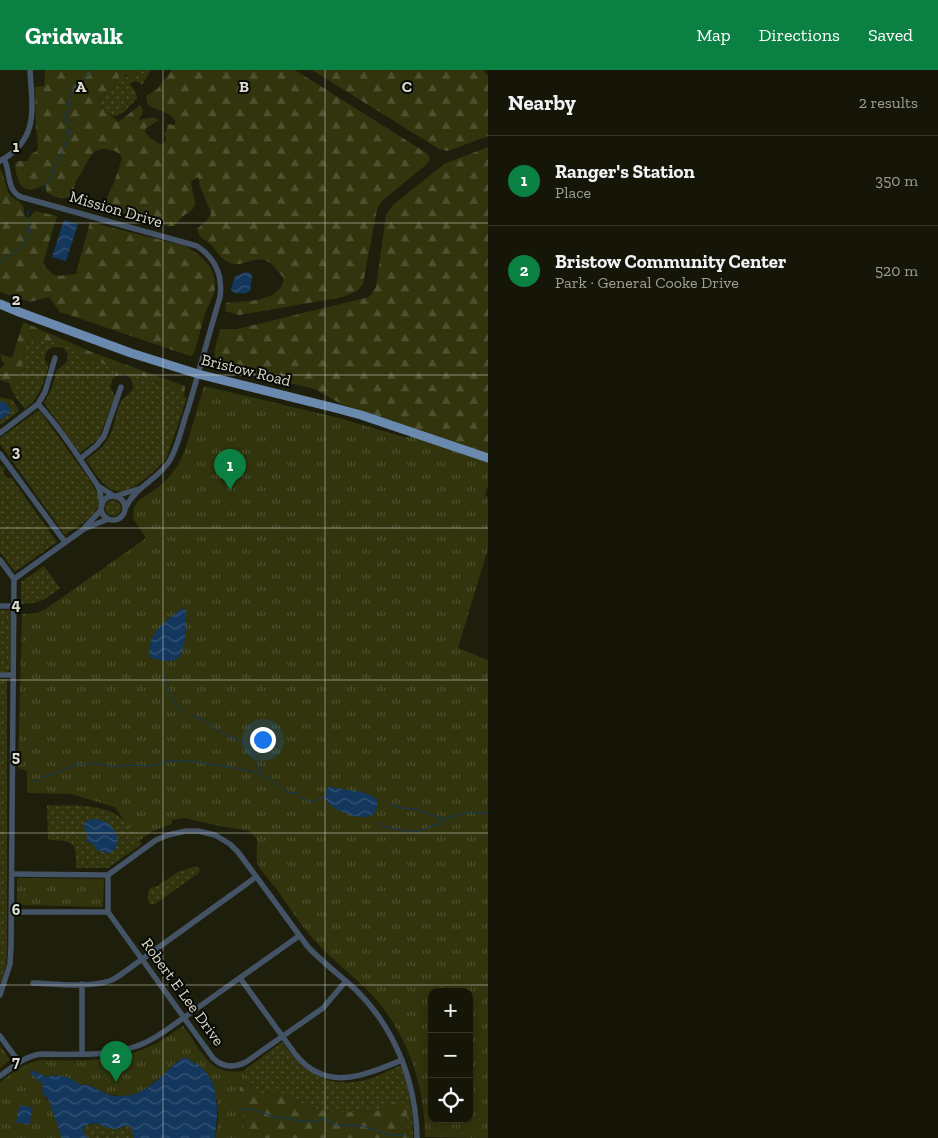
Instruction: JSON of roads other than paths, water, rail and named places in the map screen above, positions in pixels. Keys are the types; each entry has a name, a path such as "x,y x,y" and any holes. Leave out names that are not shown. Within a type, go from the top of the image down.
{"main road":[{"name":"Bristow Road","path":"0,304 131,353 198,374 376,420 488,458"}],"street":[{"path":"2,160 19,146 28,133 32,110 30,70"},
{"name":"Mission Drive","path":"2,160 8,170 10,185 15,194 197,246 210,258 219,273 221,288 198,374"},
{"path":"0,432 38,404 45,392 55,358"},
{"path":"14,579 84,529 108,519 120,518 125,512 131,497 166,467 176,448 198,374"},
{"path":"80,459 97,445 104,436 121,387"},
{"path":"38,404 98,486 105,517 108,519"},
{"path":"0,454 64,542"},
{"path":"98,486 123,501 126,507"},
{"path":"84,529 102,507 106,499 140,488"},
{"path":"0,560 14,579 12,947 10,964 0,994"},
{"path":"0,606 14,606"},
{"path":"0,675 13,675"},
{"path":"12,874 108,875 162,837 192,830 209,833 221,838 238,852 299,936 319,958 358,992 378,1016 394,1042 410,1085 414,1101 417,1138"},
{"path":"12,912 108,912 108,875"},
{"path":"33,983 82,984 112,980 256,877"},
{"name":"Robert E Lee Drive","path":"108,912 217,1062 226,1066 236,1066 246,1062 323,1008 346,981"},
{"path":"0,1076 19,1062 36,1055 116,1052 138,1046 184,1018 299,936"},
{"path":"240,978 302,1062 316,1072 330,1077 350,1078 402,1060"},
{"path":"82,984 82,1054"},
{"path":"0,1036 19,1062"}],"water":[{"path":"64,220 78,224 66,261 52,257"},
{"path":"247,272 252,275 249,291 234,293 231,289 235,276"},
{"path":"0,401 7,404 11,410 9,414 0,420"},
{"path":"184,608 186,611 186,633 180,655 176,659 168,661 149,657 150,644 154,634 166,621"},
{"path":"329,787 372,796 377,799 376,811 367,817 361,817 336,809 324,797"},
{"path":"91,819 104,821 114,831 118,842 112,852 107,853 97,850 92,843 87,842 84,824"},
{"path":"184,1057 204,1070 213,1085 217,1102 215,1138 134,1138 129,1126 111,1129 92,1124 83,1128 88,1138 61,1138 50,1102 43,1093 43,1084 30,1073 31,1070 47,1077 55,1075 64,1076 80,1085 92,1086 110,1095 133,1095 151,1085"},
{"path":"20,1105 33,1108 29,1125 16,1122"}],"waterway":[{"path":"42,190 51,179 53,168 59,163 69,135 66,117 68,100 72,89 92,70"},
{"path":"0,263 21,247 27,239 29,210"},
{"path":"163,672 172,698 182,711"},
{"path":"191,715 204,720 228,736 240,740 250,752 261,774"},
{"path":"31,781 37,781 42,777 57,773 74,765 92,763 118,767 128,765 152,766 168,761 190,761 258,773 286,792 297,793 302,799 313,802 324,797"},
{"path":"389,804 415,809 444,819 465,813 488,813"},
{"path":"378,822 387,828 415,832 440,824 444,819"},
{"path":"239,1110 252,1109 278,1118 300,1121 312,1122 323,1119 339,1125 362,1126 387,1134 405,1136"}],"place":[{"name":"Ranger's Station","path":"230,490"},
{"name":"Bristow Community Center","path":"116,1082"}]}
